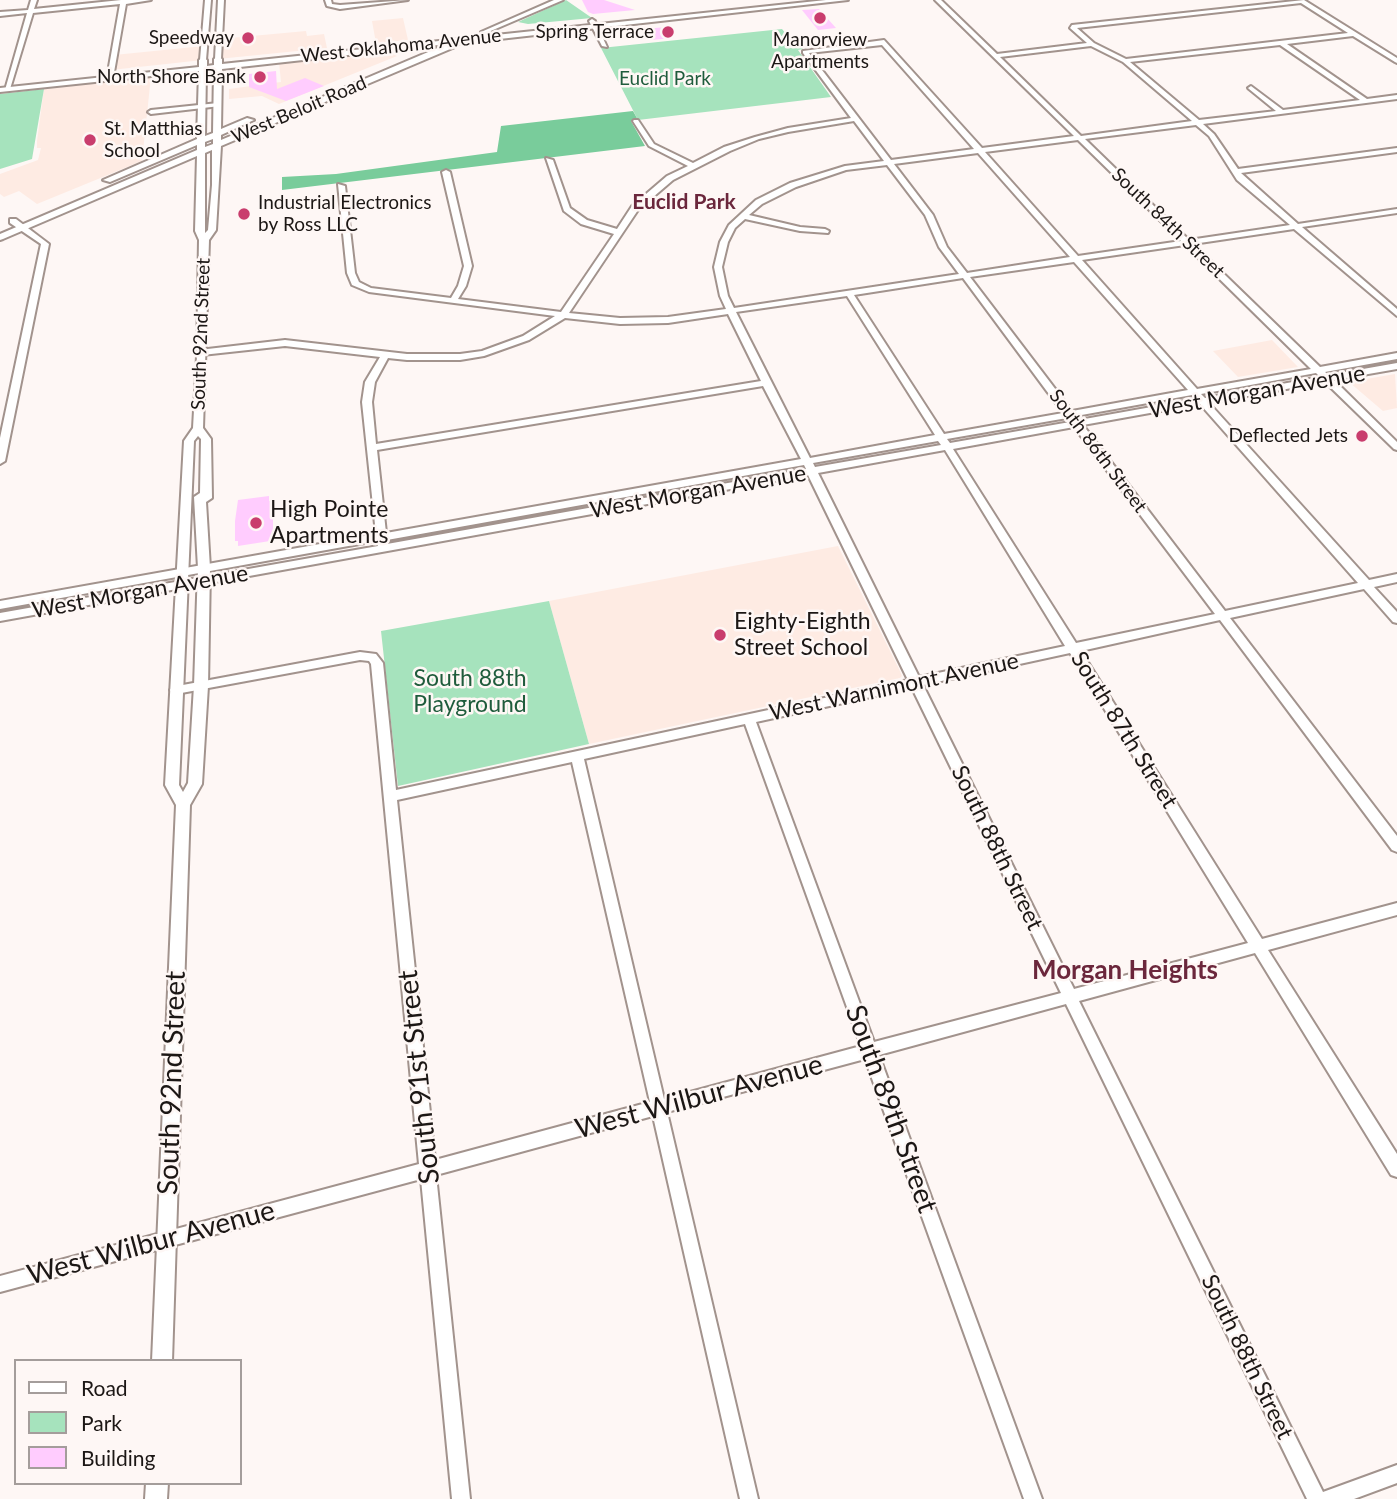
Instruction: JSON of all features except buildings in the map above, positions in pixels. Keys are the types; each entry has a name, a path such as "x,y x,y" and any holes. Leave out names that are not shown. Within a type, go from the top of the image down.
{"main road":[{"name":"West Beloit Road","path":"0,227 217,133 543,0"},
{"name":"West Beloit Road","path":"0,237 560,0"},
{"name":"West Oklahoma Avenue","path":"218,62 440,42 792,0"},
{"name":"West Oklahoma Avenue","path":"0,82 6,86 540,26 845,0"},
{"path":"517,19 514,22 519,25 540,26"},
{"path":"393,47 411,47 416,50 415,53"},
{"name":"South 92nd Street","path":"204,240 212,230 218,62"},
{"name":"South 92nd Street","path":"183,805 172,785 189,441 198,428 202,352 204,240 199,231 203,64"},
{"path":"173,163 186,162 200,166"},
{"name":"South 92nd Street","path":"162,1359 183,805 195,784 201,686 204,574 200,497 206,498 206,439 198,428"}],"street":[{"path":"6,86 34,0"},
{"path":"0,14 148,0"},
{"name":"South 92nd Street","path":"203,64 208,0"},
{"name":"South 92nd Street","path":"218,62 221,0"},
{"path":"328,0 333,7 405,0"},
{"name":"South 84th Street","path":"938,0 1397,447"},
{"path":"111,74 123,1"},
{"path":"1072,27 1301,1 1397,61"},
{"path":"593,23 605,46"},
{"path":"1072,27 1092,44 1125,61 1212,135 1235,172 1397,313"},
{"path":"1125,61 1353,34"},
{"name":"South 86th Street","path":"981,150 883,42 806,53 929,215 943,247 1397,846"},
{"path":"1280,42 1366,101"},
{"path":"996,55 1092,44"},
{"path":"1388,55 1397,54"},
{"path":"1251,88 1282,112"},
{"name":"South 88th Street","path":"1317,1499 810,467 766,383 731,311 719,281 718,267 724,242 744,216 776,191 845,168 1397,97"},
{"path":"151,112 218,105"},
{"path":"202,352 285,343 427,358 484,353 526,338 563,315 617,232 652,191 691,166 767,135 856,119"},
{"path":"636,121 652,145 691,166"},
{"path":"755,127 767,135"},
{"path":"981,150 1397,620"},
{"path":"1235,172 1397,150"},
{"path":"550,160 567,209 584,222 617,232"},
{"path":"446,173 468,267 463,286 453,300"},
{"path":"341,186 351,273 355,282 369,290 621,321 652,321 731,311 1397,211"},
{"path":"744,216 800,229 825,231"},
{"path":"0,461 44,252 44,244 13,221"},
{"name":"South 87th Street","path":"849,293 1397,1168"},
{"path":"383,548 367,402 370,382 386,354"},
{"name":"West Morgan Avenue","path":"1074,419 1194,392 1397,356"},
{"name":"West Morgan Avenue","path":"0,617 103,593 204,574 383,548 608,503 944,442 1074,419 1203,401 1397,366"},
{"path":"372,448 766,383"},
{"name":"West Morgan Avenue","path":"273,562 381,537 608,503"},
{"name":"West Warnimont Avenue","path":"391,796 1397,578"},
{"name":"West Morgan Avenue","path":"0,605 103,593"},
{"name":"South 91st Street","path":"201,686 360,656 372,657 377,663 461,1499"},
{"path":"176,690 201,686"},
{"name":"South 89th Street","path":"750,719 1033,1499"},
{"path":"577,756 749,1499"},
{"name":"West Wilbur Avenue","path":"0,1284 1397,909"},
{"path":"1328,1499 1397,1474"}],"shaded area":[{"path":"403,18 408,40 376,43 372,21"},
{"path":"306,31 307,36 324,34 327,48 218,59 219,39"},
{"path":"204,46 203,60 111,70 114,55"},
{"path":"391,51 397,56 279,104 262,96 229,99 229,89 281,82 279,62"},
{"name":"St. Matthias School","path":"151,76 142,161 37,204 19,191 4,197 0,194 0,174 38,160 41,148 37,148 37,141 44,88"},
{"path":"1272,340 1298,367 1238,377 1213,351"},
{"path":"1395,374 1397,408 1383,411 1349,382"},
{"name":"Eighty-Eighth Street School","path":"838,546 899,669 902,676 900,678 589,744 549,601"}],"green space":[{"path":"566,0 592,18 528,24 518,22"},
{"name":"Euclid Park","path":"782,29 790,39 795,38 803,49 798,50 831,97 638,120 601,48"},
{"path":"44,89 32,159 0,169 0,94"},
{"path":"633,111 638,120 631,121 645,146 282,190 282,177 336,174 497,152 501,126"},
{"name":"South 88th Playground","path":"549,601 589,744 398,786 381,631"}],"place":[{"name":"Manorview Apartments","path":"820,18"},
{"name":"Spring Terrace","path":"668,32"},
{"name":"Speedway","path":"248,38"},
{"name":"North Shore Bank","path":"260,77"},
{"name":"St. Matthias School","path":"90,140"},
{"name":"Industrial Electronics by Ross LLC","path":"244,214"},
{"name":"Deflected Jets","path":"1362,436"},
{"name":"High Pointe Apartments","path":"256,523"},
{"name":"Eighty-Eighth Street School","path":"720,635"}],"district":[{"name":"Euclid Park","path":"684,202"},
{"name":"Morgan Heights","path":"1125,971"}]}
